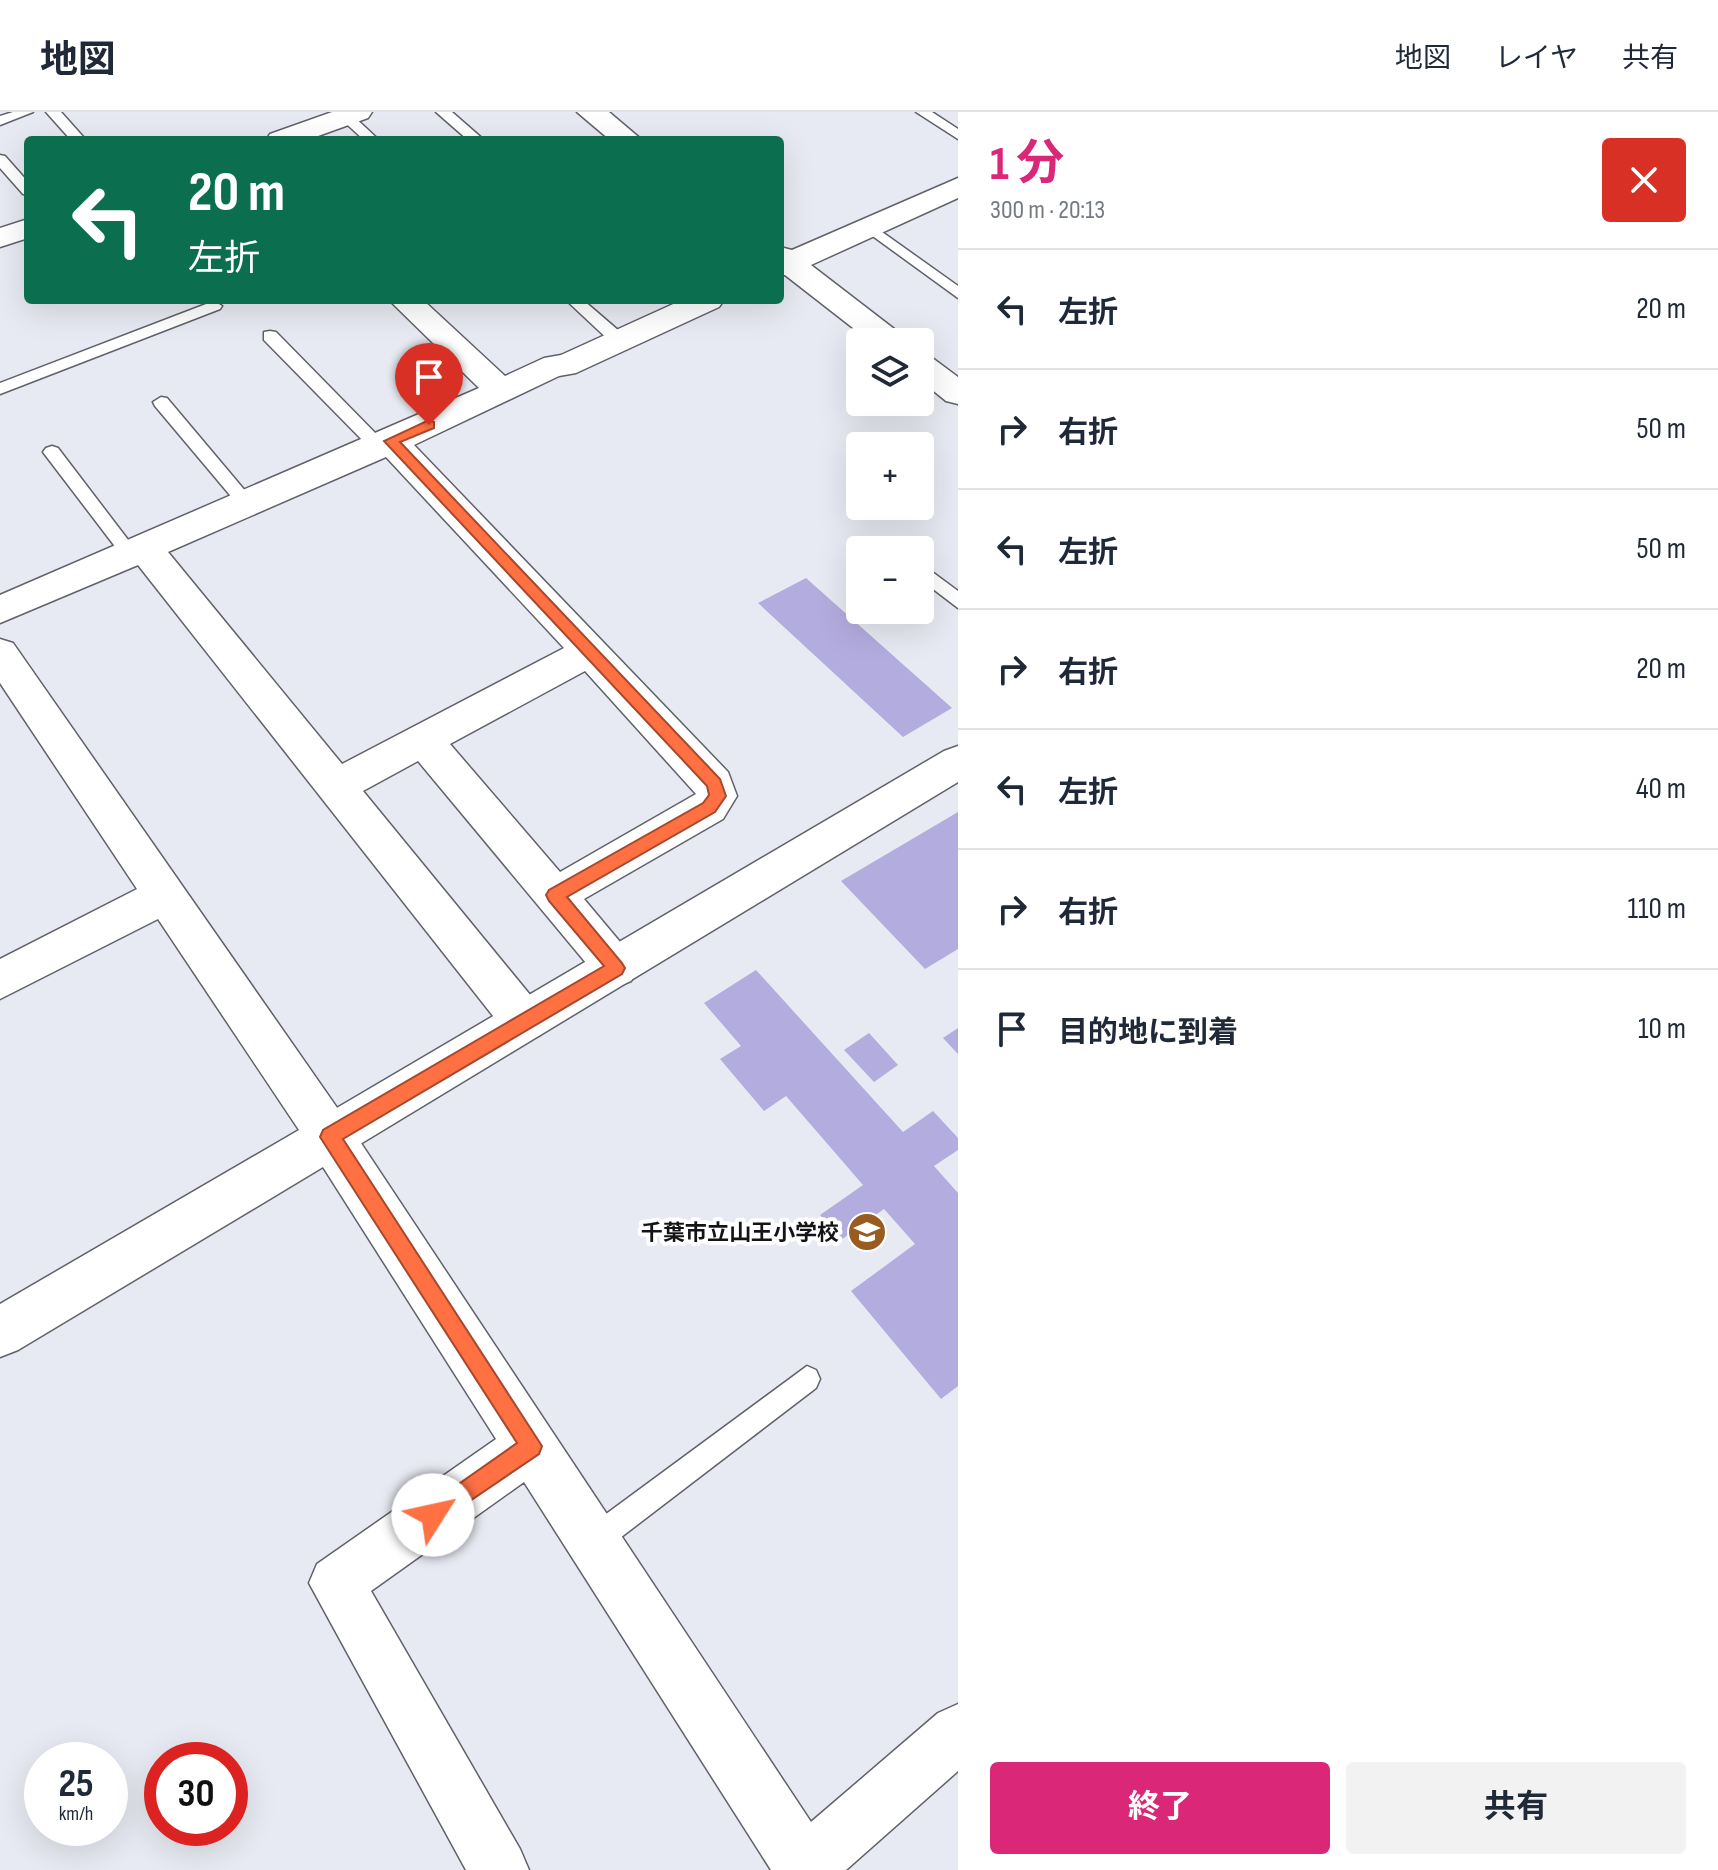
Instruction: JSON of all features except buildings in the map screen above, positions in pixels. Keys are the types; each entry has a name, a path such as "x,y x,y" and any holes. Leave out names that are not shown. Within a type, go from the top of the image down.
{"street":[{"path":"591,112 623,136"},
{"path":"291,136 352,114"},
{"path":"784,262 956,190"},
{"path":"0,238 24,229"},
{"path":"784,263 872,328"},
{"path":"409,304 500,390"},
{"path":"0,610 384,444 555,365 565,366 699,304"},
{"path":"934,375 958,393"},
{"path":"384,444 714,783 717,796 709,808 555,895"},
{"path":"136,550 336,786 524,1021"},
{"path":"336,786 589,652"},
{"path":"0,653 330,1137 804,1869 958,1733"},
{"path":"423,740 616,968"},
{"path":"0,1332 958,762"},
{"path":"0,980 164,895"},
{"path":"499,1870 336,1583 531,1446"}],"lane":[{"path":"0,121 26,112"},
{"path":"53,112 75,136"},
{"path":"443,112 472,136"},
{"path":"923,112 958,135"},
{"path":"352,114 369,136"},
{"path":"0,159 24,186"},
{"path":"868,226 958,293"},
{"path":"578,304 620,341"},
{"path":"0,389 214,306"},
{"path":"270,336 384,444"},
{"path":"161,402 246,503"},
{"path":"52,452 136,550"},
{"path":"934,581 958,601"},
{"path":"593,1541 807,1379"}],"place":[{"name":"千葉市立山王小学校","path":"867,1232"}],"route":[{"path":"429,425 391,441 714,783 717,796 709,808 555,895 616,968 330,1137 531,1446 433,1515"}]}
